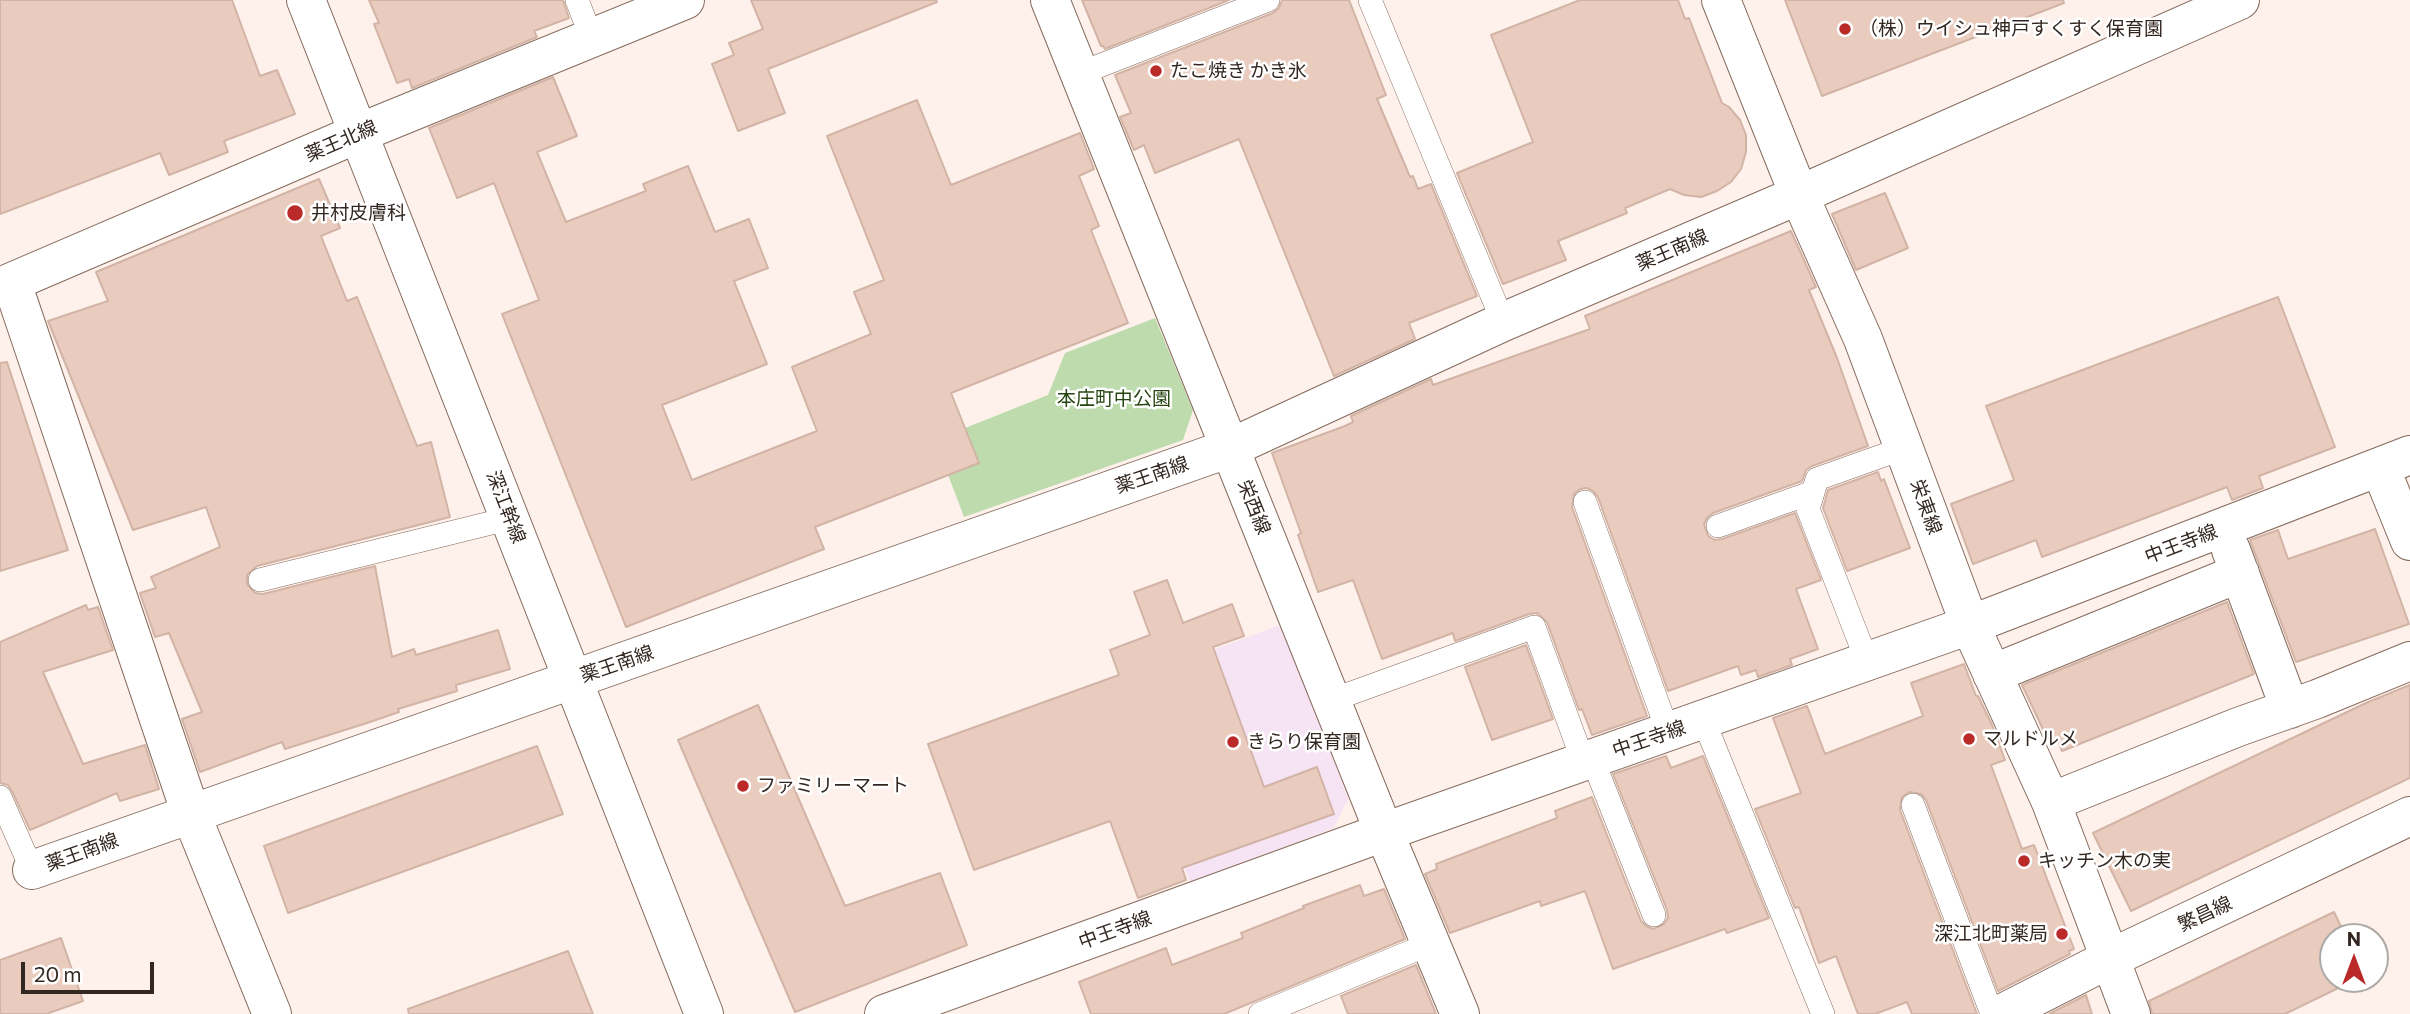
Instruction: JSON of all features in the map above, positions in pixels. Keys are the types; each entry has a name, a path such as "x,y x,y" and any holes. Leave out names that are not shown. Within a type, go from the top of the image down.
{"street":[{"name":"深江幹線","path":"306,0 704,1014"},
{"name":"薬王北線","path":"6,285 359,133 685,0"},
{"name":"栄西線","path":"1050,0 1384,832 1460,1014"},
{"name":"栄東線","path":"1721,0 1799,195 1863,339 1970,625 2051,802 2132,1014"},
{"name":"薬王南線","path":"32,870 1230,448 1503,322 1799,195 2240,0"},
{"path":"6,285 191,814 272,1014"},
{"path":"2395,461 2407,527"},
{"name":"中王寺線","path":"884,1014 1384,832 1970,625 2395,461"},
{"path":"2223,528 2290,709"},
{"path":"1992,674 2240,573"},
{"path":"2051,802 2410,661"},
{"name":"繁昌線","path":"2001,1014 2109,959 2410,816"}],"lane":[{"path":"577,0 592,39"},
{"path":"1081,73 1268,0"},
{"path":"1370,0 1503,322"},
{"path":"1867,661 1808,509 1817,479 1904,448"},
{"path":"1718,526 1812,492"},
{"path":"1585,502 1668,732"},
{"path":"260,580 511,518"},
{"path":"1332,700 1534,627 1654,915"},
{"path":"1703,719 1823,1014"},
{"path":"0,797 32,870"},
{"path":"1913,805 1992,1014"},
{"path":"1260,1014 1432,943"}],"shaded area":[{"name":"きらり保育園","path":"1283,624 1348,799 1334,828 1190,882 1117,685"}],"green space":[{"name":"本庄町中公園","path":"1155,318 1193,410 1183,440 964,517 935,440 1048,395 1065,353"}],"building":[{"path":"0,0 232,0 260,76 277,70 295,114 224,141 228,152 169,175 160,153 0,214"},
{"path":"369,0 563,0 569,18 534,31 537,37 412,88 409,79 397,83 374,24 379,23"},
{"path":"751,0 937,2 768,69 785,113 738,131 712,64 734,55 729,43 763,29"},
{"path":"1082,0 1229,0 1105,49 1101,46"},
{"path":"1282,0 1349,0 1386,95 1377,99 1410,177 1413,176 1418,189 1431,184 1477,296 1409,323 1415,339 1334,376 1239,139 1155,173 1144,145 1134,150 1120,117 1131,113 1115,75 1273,13"},
{"path":"1580,0 1678,0 1685,19 1689,18 1722,103 1740,120 1746,135 1746,152 1741,169 1731,182 1717,191 1701,197 1684,195 1670,189 1625,208 1627,213 1558,241 1566,260 1503,284 1457,173 1533,142 1491,35"},
{"path":"1785,0 2063,0 2064,3 1822,96"},
{"path":"553,77 577,136 537,152 566,222 646,191 643,184 688,166 715,232 749,219 768,268 734,281 767,364 662,405 692,480 817,431 792,367 871,334 854,292 884,280 827,136 917,100 951,185 1080,133 1094,169 1079,176 1099,226 1091,230 1128,323 951,393 979,463 815,527 824,549 626,627 502,314 539,300 494,183 457,198 429,128"},
{"path":"319,179 340,228 321,236 347,301 357,297 417,446 431,442 450,517 257,566 247,575 247,584 255,593 263,594 375,566 392,657 414,649 416,655 498,630 510,669 456,685 457,691 398,709 399,712 370,722 285,749 282,742 200,772 182,719 202,712 169,633 155,637 140,593 156,588 151,577 220,547 206,507 133,530 48,321 108,301 96,272"},
{"path":"1885,193 1908,248 1856,270 1832,214"},
{"path":"1791,231 1816,287 1809,290 1837,358 1868,446 1812,466 1806,470 1802,481 1713,513 1704,524 1708,536 1715,540 1795,513 1821,580 1796,589 1818,649 1790,659 1792,665 1758,677 1756,670 1741,675 1738,666 1668,691 1598,497 1587,488 1574,494 1572,507 1647,716 1592,735 1582,709 1579,710 1547,622 1537,613 1455,641 1453,633 1382,659 1353,580 1318,592 1298,535 1301,533 1272,453 1345,426 1353,422 1351,416 1431,379 1433,385 1590,329 1585,316"},
{"path":"2278,297 2335,447 2259,476 2263,488 2232,500 2227,487 2042,557 2036,540 1973,564 1951,504 2014,480 1986,406"},
{"path":"7,362 68,550 0,571 0,363"},
{"path":"1878,472 1881,481 1884,479 1910,548 1847,571 1823,508 1828,490"},
{"path":"2375,529 2409,624 2296,662 2250,540 2278,530 2288,559"},
{"path":"1167,580 1183,623 1232,604 1244,636 1213,647 1264,787 1317,767 1334,814 1182,868 1186,880 1138,898 1110,821 974,870 928,744 1119,675 1110,650 1150,635 1134,592"},
{"path":"2227,602 2254,674 2062,751 2058,741 2050,744 2022,685"},
{"path":"86,605 88,610 98,607 113,650 43,672 83,764 145,745 159,789 120,801 117,793 30,830 12,791 8,785 0,783 0,642"},
{"path":"1526,645 1553,719 1492,740 1465,667"},
{"path":"1964,664 2005,760 1991,765 2022,849 2034,845 2074,949 2069,951 2070,954 1998,991 1926,800 1921,794 1909,792 1902,797 1900,810 1977,1014 1912,1014 1907,1002 1875,1014 1858,1014 1836,956 1819,963 1799,907 1795,908 1755,809 1801,793 1773,718 1807,706 1825,754 1923,716 1911,683"},
{"path":"2410,685 2410,778 2131,911 2093,833 2366,703"},
{"path":"758,705 845,906 940,873 967,945 795,1012 678,740"},
{"path":"537,746 563,814 288,913 264,846"},
{"path":"1666,756 1671,768 1703,756 1769,918 1727,933 1725,929 1613,969 1585,891 1541,906 1540,901 1450,933 1425,874 1437,869 1436,864 1557,818 1555,811 1592,797 1641,921 1653,929 1664,924 1668,918 1667,910 1613,774"},
{"path":"1360,885 1364,896 1384,889 1405,939 1224,1014 1091,1014 1079,982 1166,948 1172,965 1243,938 1241,933 1304,908 1303,906"},
{"path":"2334,912 2339,923 2319,923 2319,993 2328,993 2285,1014 2152,1014 2149,1001"},
{"path":"61,938 83,1001 46,1014 0,1014 0,960"},
{"path":"568,951 593,1014 409,1014 408,1009"},
{"path":"1416,965 1436,1014 1348,1014 1341,996"},
{"path":"2086,995 2092,1014 2049,1014"}],"place":[{"name":"（株）ウイシュ神戸すくすく保育園","path":"1845,29"},
{"name":"たこ焼き かき氷","path":"1156,71"},
{"name":"井村皮膚科","path":"295,213"},
{"name":"マルドルメ","path":"1969,739"},
{"name":"きらり保育園","path":"1233,742"},
{"name":"ファミリーマート","path":"743,786"},
{"name":"キッチン木の実","path":"2024,861"},
{"name":"深江北町薬局","path":"2062,934"}]}
